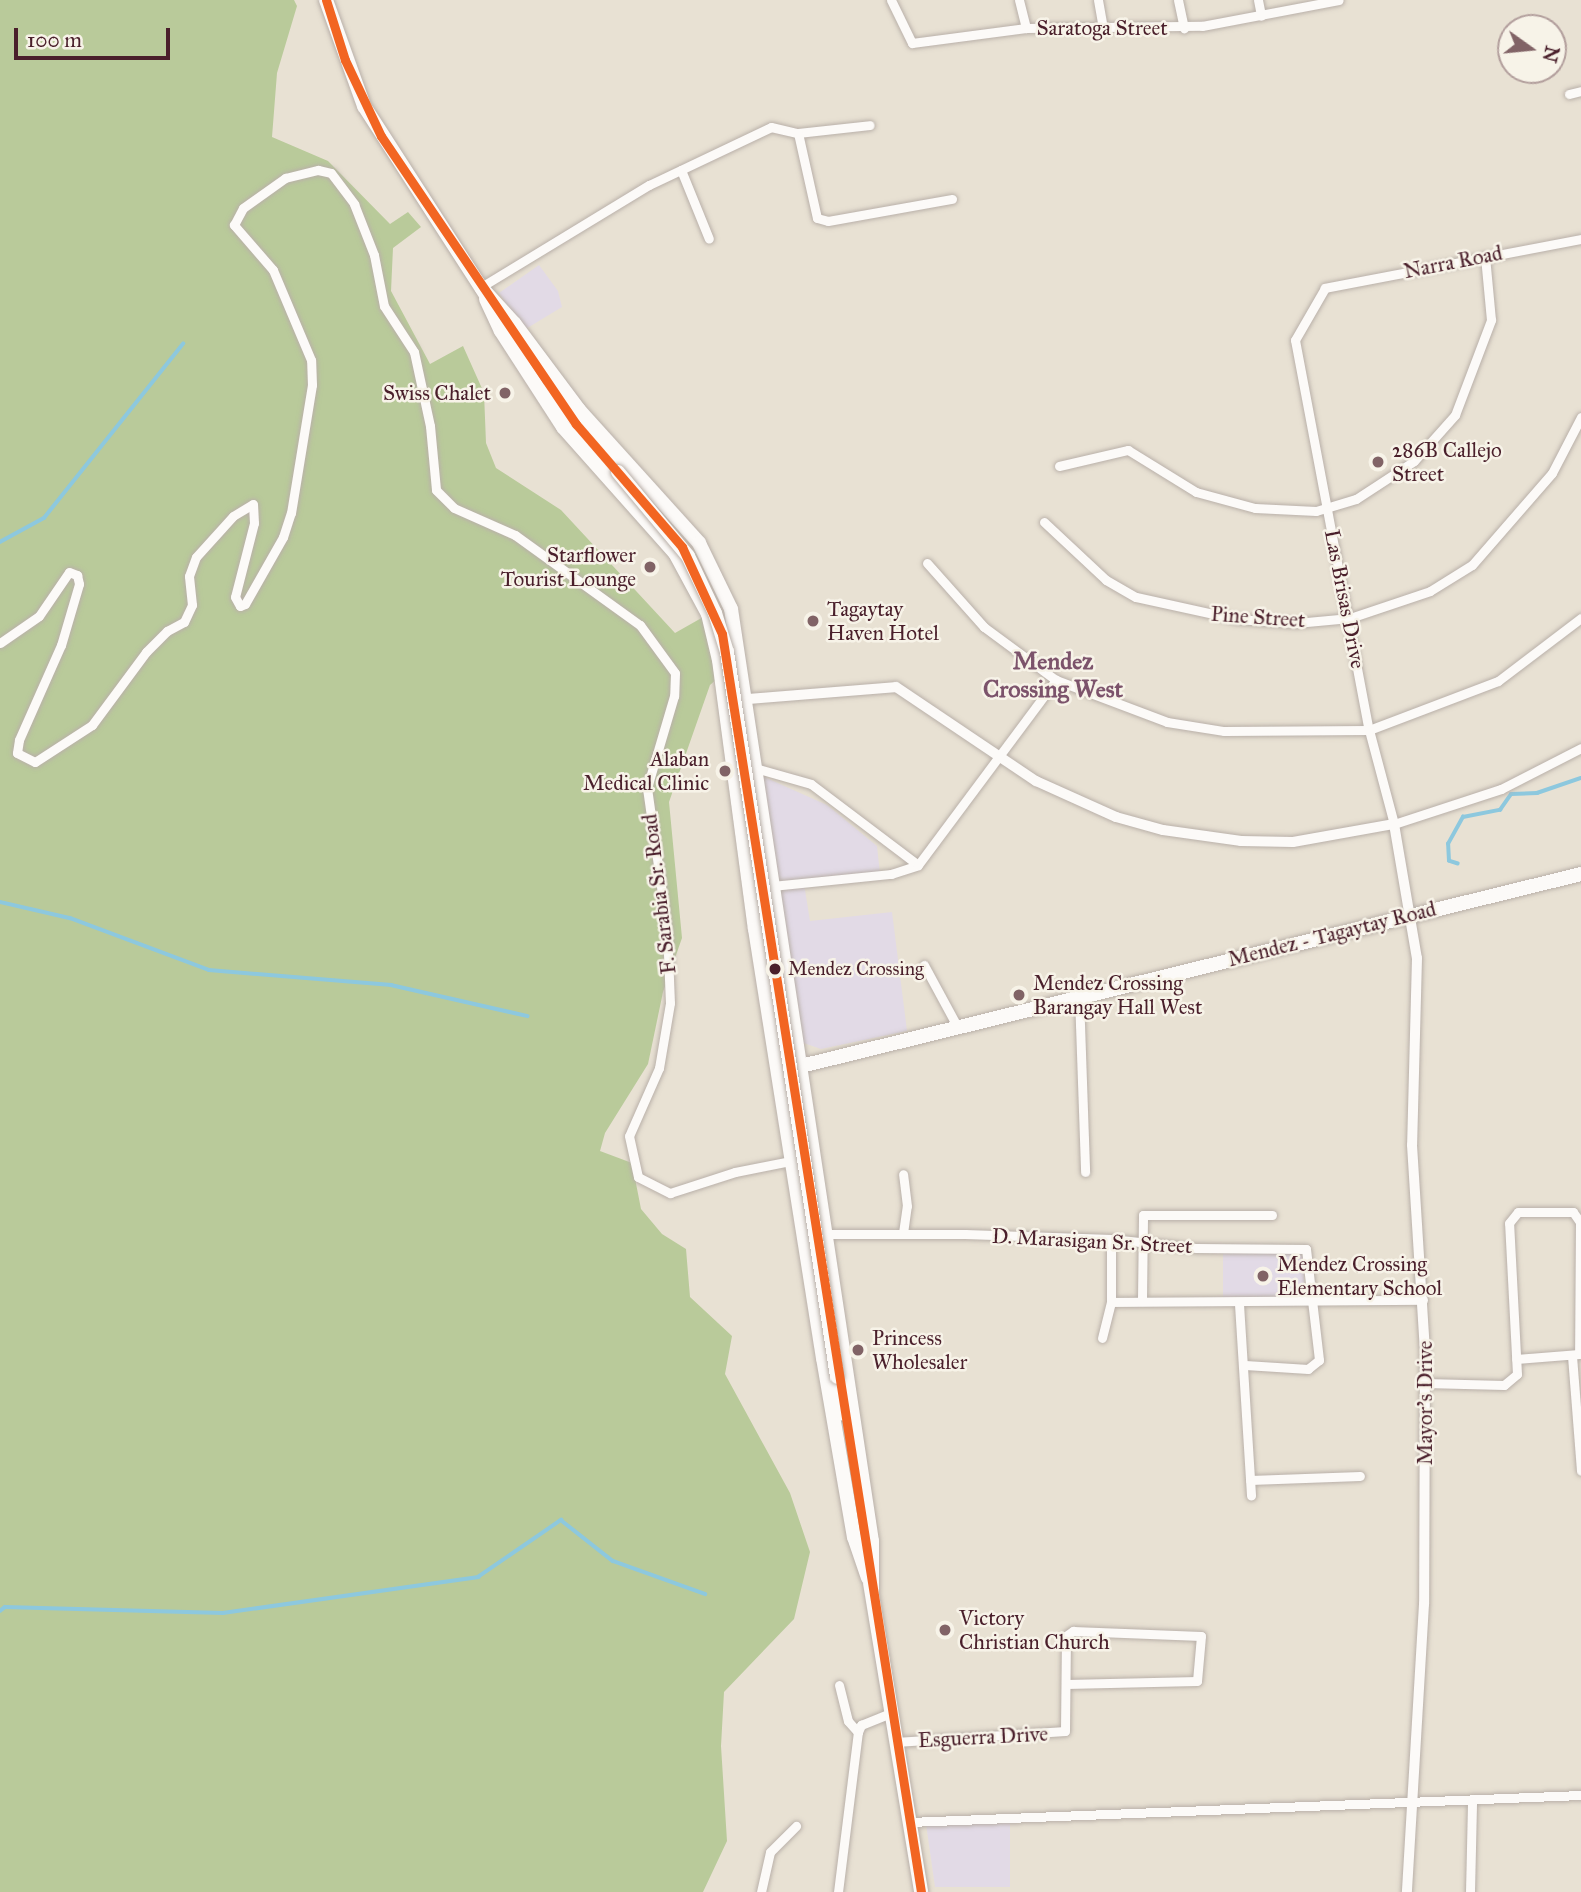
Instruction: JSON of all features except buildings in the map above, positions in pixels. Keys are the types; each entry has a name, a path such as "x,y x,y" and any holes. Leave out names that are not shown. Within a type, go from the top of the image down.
{"main road":[{"path":"326,0 364,106 481,287 576,424 688,556 715,613 727,652 837,1377 921,1892"},
{"path":"481,287 514,323 579,410 699,543 731,609 747,699 812,1158 872,1541 872,1589"},
{"path":"481,287 501,331 536,388 583,450 675,553 708,614 719,660 778,1072 854,1537 872,1589"},
{"name":"Mendez - Tagaytay Road","path":"778,1072 1079,995 1581,874"}],"street":[{"name":"Saratoga Street","path":"891,0 912,43 1026,28 1184,28 1339,0"},
{"path":"1019,0 1026,28"},
{"path":"1098,0 1103,27"},
{"path":"1178,0 1184,28"},
{"path":"1258,0 1261,16"},
{"path":"1569,94 1581,91"},
{"path":"481,287 564,234 681,170 771,127 798,133 870,125"},
{"path":"798,133 817,218 828,221 952,199"},
{"name":"F. Sarabia Sr. Road","path":"0,643 39,616 69,572 77,575 79,584 61,645 19,740 17,753 36,762 92,725 146,652 184,622 191,606 189,576 196,557 233,516 253,504 254,523 235,597 240,606 245,604 283,537 291,513 312,385 311,360 273,270 234,225 243,208 285,178 318,170 331,173 354,204 374,255 384,306 414,352 430,426 436,490 454,508 515,535 640,625 674,673 674,696 647,788 667,929 668,1033 659,1069 629,1136 638,1177 670,1193 735,1172 812,1158"},
{"path":"681,170 709,239"},
{"name":"Narra Road","path":"1325,288 1581,239"},
{"path":"1059,466 1128,450 1196,492 1255,508 1327,509 1356,499 1414,461 1455,415 1491,320 1485,256"},
{"name":"Las Brisas Drive","path":"1325,288 1295,340 1350,618 1369,730 1394,824 1412,915"},
{"name":"Pine Street","path":"1044,522 1106,580 1136,597 1236,619 1296,623 1350,618 1430,590 1472,565 1552,474 1581,417"},
{"path":"927,564 984,627 1056,680 1167,722 1273,734 1369,730 1498,681 1581,618"},
{"path":"772,886 891,874 918,865 1056,680"},
{"path":"747,699 896,687 998,759 1116,817 1184,834 1293,842 1394,824 1501,789 1581,748"},
{"path":"755,768 811,784 918,865"},
{"name":"Mayor's Drive","path":"1407,1892 1424,1604 1425,1383 1423,1300 1412,1144 1417,957 1412,915"},
{"path":"923,965 957,1026"},
{"path":"1079,995 1085,1172"},
{"path":"903,1174 907,1206 903,1233"},
{"path":"1425,1383 1504,1385 1517,1374 1516,1359 1508,1223 1518,1212 1573,1212 1580,1222 1578,1354 1516,1359"},
{"path":"1142,1300 1143,1215 1272,1215"},
{"name":"D. Marasigan Sr. Street","path":"825,1234 903,1233 1111,1239 1144,1244 1306,1249 1310,1303"},
{"path":"1102,1338 1111,1302 1111,1239"},
{"path":"1111,1302 1142,1300 1239,1304 1423,1300"},
{"path":"1245,1365 1315,1366 1319,1360 1310,1303"},
{"path":"1239,1304 1245,1365 1251,1496"},
{"path":"1572,1356 1580,1427 1581,1471"},
{"path":"1250,1480 1360,1476"},
{"name":"Esguerra Drive","path":"896,1742 1060,1733 1067,1725 1066,1684 1066,1636 1073,1631 1201,1636 1197,1682 1066,1684"},
{"path":"839,1685 848,1721 858,1732"},
{"path":"838,1892 858,1732 861,1725 891,1713"},
{"path":"909,1822 1581,1795"},
{"path":"1470,1892 1472,1801"},
{"path":"761,1892 770,1852 796,1826"}],"shaded area":[{"path":"539,265 558,291 562,307 524,330 499,293"},
{"path":"760,775 827,805 877,846 880,874 804,884 810,921 892,912 907,1031 821,1049 798,1041"},
{"name":"Mendez Crossing Elementary School","path":"1223,1249 1303,1251 1305,1300 1223,1301"},
{"path":"1010,1823 1010,1887 935,1887 926,1824"}],"green space":[{"path":"0,0 294,0 297,6 277,73 272,137 328,161 390,224 408,212 421,227 393,248 391,291 430,364 463,346 484,393 486,443 496,468 561,510 675,633 705,616 718,678 710,685 669,802 682,938 663,992 648,1064 605,1133 600,1151 632,1163 641,1209 662,1234 686,1249 690,1297 732,1336 725,1374 790,1493 810,1552 794,1619 724,1692 721,1746 727,1841 703,1892 0,1892"}],"waterway":[{"path":"0,542 44,518 183,344"},
{"path":"1458,864 1449,861 1448,844 1463,817 1500,810 1511,794 1537,793 1581,778"},
{"path":"0,902 70,918 209,970 391,985 528,1016"},
{"path":"0,1611 5,1607 223,1613 478,1577 561,1520 613,1561 705,1594"}],"transit line":[{"path":"326,0 345,60 381,136 576,424 682,547 722,634 921,1892"}],"place":[{"name":"Swiss Chalet","path":"505,393"},
{"name":"286B Callejo Street","path":"1378,462"},
{"name":"Starflower Tourist Lounge","path":"650,567"},
{"name":"Tagaytay Haven Hotel","path":"813,621"},
{"name":"Alaban Medical Clinic","path":"725,771"},
{"name":"Mendez Crossing","path":"775,969"},
{"name":"Mendez Crossing Barangay Hall West","path":"1019,995"},
{"name":"Mendez Crossing Elementary School","path":"1263,1276"},
{"name":"Princess Wholesaler","path":"858,1350"},
{"name":"Victory Christian Church","path":"945,1630"}],"district":[{"name":"Mendez Crossing West","path":"1053,676"}]}
